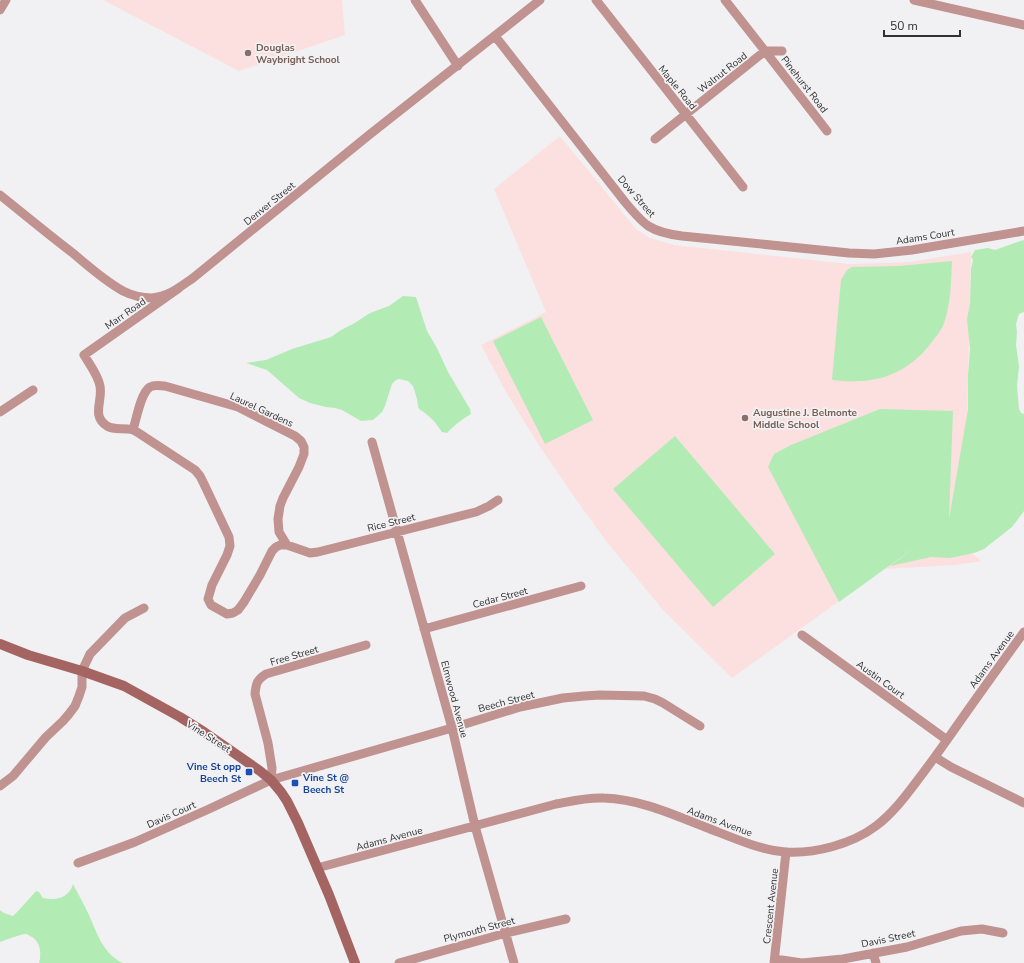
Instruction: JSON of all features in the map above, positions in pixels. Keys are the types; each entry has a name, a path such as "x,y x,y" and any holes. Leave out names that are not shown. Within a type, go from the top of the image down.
{"street":[{"path":"0,10 6,0"},
{"path":"415,0 458,66"},
{"name":"Denver Street","path":"0,195 116,287 132,294 153,298 163,296 173,292 199,274 369,135 540,0"},
{"name":"Maple Road","path":"596,0 744,187"},
{"name":"Pinehurst Road","path":"725,0 827,131"},
{"path":"914,0 1024,25"},
{"name":"Dow Street","path":"495,36 625,202 648,226 662,232 682,236 829,251"},
{"name":"Walnut Road","path":"655,139 765,51"},
{"name":"Pinehurst Road","path":"765,51 782,51"},
{"name":"Adams Court","path":"829,251 874,254 898,252 1024,231"},
{"name":"Marr Road","path":"133,430 129,428 112,428 101,421 98,416 100,386 98,379 84,355 179,288"},
{"name":"Laurel Gardens","path":"133,430 146,390 154,385 166,386 238,407 295,436 301,441 304,447 304,454 283,498 278,519 279,532 287,545"},
{"path":"0,412 33,390"},
{"path":"133,430 195,470 200,476 229,538 230,546 227,555 212,585 208,599 211,605 227,614 238,610 260,575 272,551 280,545 287,545"},
{"name":"Elmwood Avenue","path":"372,442 452,728 475,826 514,963"},
{"name":"Rice Street","path":"287,545 310,553 318,552 476,512 498,500"},
{"name":"Cedar Street","path":"424,629 582,586"},
{"path":"0,786 13,776 75,706 82,687 82,671 90,654 125,618 144,608"},
{"name":"Adams Avenue","path":"317,868 586,798 608,798 630,801 648,806 749,843 786,852 799,852 830,847 854,839 884,820 905,797 1024,632"},
{"name":"Austin Court","path":"802,635 947,740"},
{"name":"Vine Street","path":"0,644 43,660 82,671 124,686 180,717 249,762 271,780 287,801 298,823 356,963"},
{"name":"Free Street","path":"271,780 272,768 268,743 255,694 259,679 266,674 366,645"},
{"name":"Beech Street","path":"271,780 520,707 563,698 600,695 650,697 671,707 700,726"},
{"path":"935,756 951,767 1024,803"},
{"name":"Davis Court","path":"78,863 135,842 271,780"},
{"name":"Crescent Avenue","path":"775,961 786,852"},
{"name":"Plymouth Street","path":"398,963 506,933 566,919"},
{"name":"Davis Street","path":"775,961 802,963 843,958 907,946 961,931 982,929 1003,933"},
{"path":"873,953 876,963"}],"shaded area":[{"name":"Douglas Waybright School","path":"103,0 342,0 345,35 239,71"},
{"name":"Augustine J. Belmonte Middle School","path":"560,136 636,229 650,238 674,245 849,264 910,262 971,252 964,548 982,561 955,565 884,569 732,678 663,610 606,541 575,498 538,444 506,392 481,345 546,312 494,189"}],"green space":[{"path":"1024,240 1024,312 1019,314 1016,324 1016,345 1019,366 1017,386 1019,409 1021,413 1024,414 1024,511 1012,527 984,549 974,553 950,558 931,557 890,566 918,545 839,602 768,467 774,454 791,445 880,409 953,411 949,519 968,409 970,349 967,319 970,304 971,269 973,260 971,257 975,250 988,248 995,250"},
{"path":"952,261 950,298 943,326 940,332 917,358 909,365 891,375 881,378 857,381 832,380 841,280 847,270 852,267 899,266"},
{"path":"403,296 416,297 427,331 448,372 470,409 471,414 447,433 442,432 434,421 419,409 413,386 408,381 399,379 396,380 392,384 382,412 373,420 361,421 342,410 310,403 299,398 267,370 246,363 266,360 292,349 331,337 370,313 389,306"},
{"path":"541,317 593,420 545,444 493,341"},
{"path":"675,436 775,554 713,607 613,489"},
{"path":"73,884 98,936 106,949 116,959 123,963 39,963 40,951 38,944 36,940 28,934 0,942 0,910 13,916 36,891 39,892 43,898 57,899 68,893"}],"place":[{"name":"Douglas Waybright School","path":"248,53"},
{"name":"Augustine J. Belmonte Middle School","path":"745,418"},
{"name":"Vine St opp Beech St","path":"249,772"},
{"name":"Vine St @ Beech St","path":"295,783"}]}
